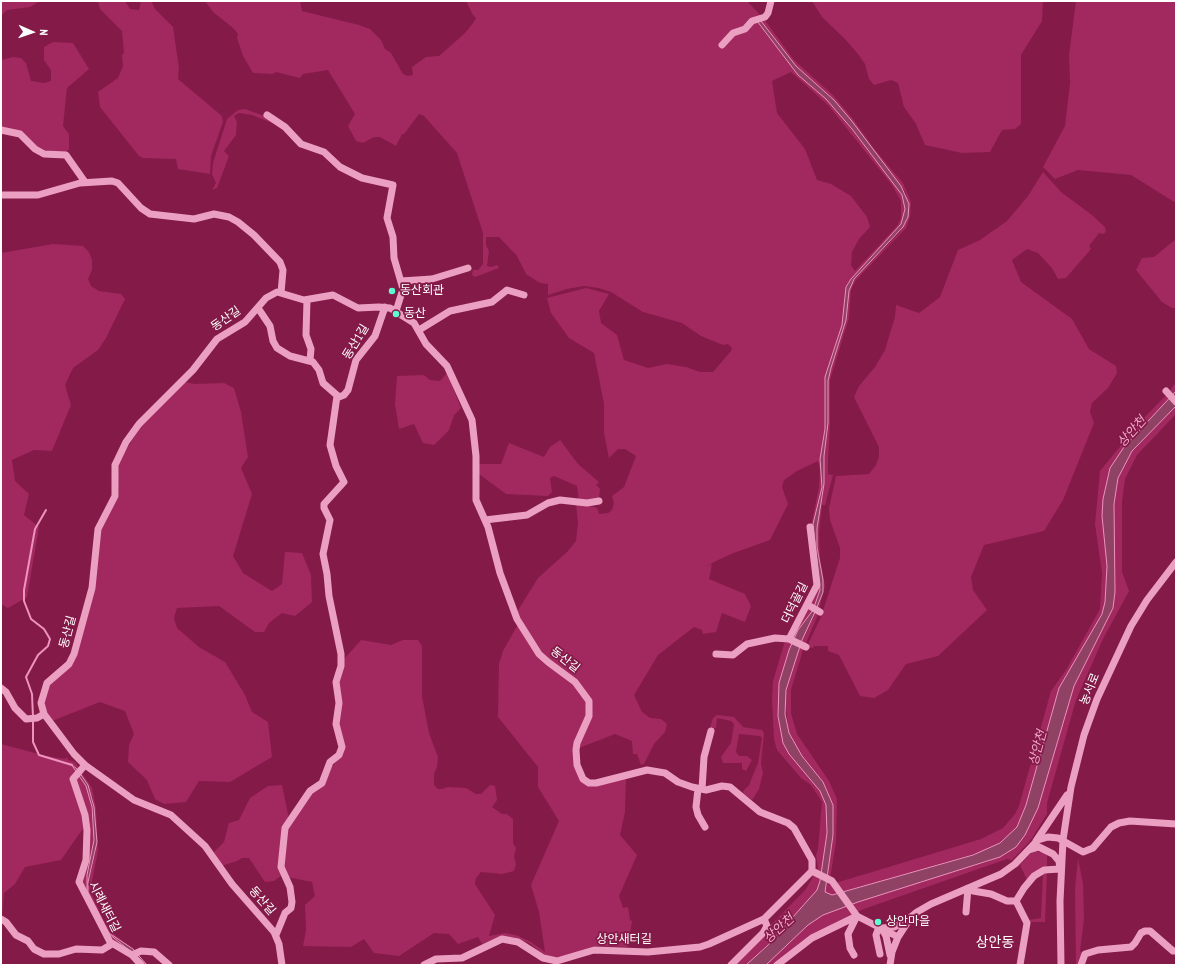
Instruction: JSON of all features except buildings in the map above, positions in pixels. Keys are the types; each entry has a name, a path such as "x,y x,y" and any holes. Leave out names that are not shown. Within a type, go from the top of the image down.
{"street":[{"path":"722,45 734,33 745,29 752,21 765,17 768,13 771,1"},
{"path":"267,115 288,130 300,144 324,152 340,167 362,178 393,185 387,218 393,237 394,258 401,281 402,295 396,311"},
{"path":"1,130 20,134 35,149 44,154 66,155 85,182"},
{"path":"1,195 43,194 85,182 108,180 118,183 141,208 150,214 198,219 218,214 234,219 261,242 280,262 283,270 281,293"},
{"path":"401,281 432,279 468,268"},
{"path":"419,330 450,311 490,303 500,297 507,290 524,295"},
{"name":"동산길","path":"282,965 276,935 232,884 205,846 182,824 165,811 143,804 80,770 74,754 44,714 41,703 44,688 50,680 69,664 74,654 92,588 98,529 115,496 116,485 114,469 119,454 139,424 193,370 217,338 245,322 271,294 277,292 307,300 333,295 358,308 385,307 396,311 414,323 426,344 447,366 470,416 476,456 475,495 485,520 500,573 521,627 544,659 575,682 589,701 589,716 577,744 576,750 578,765 583,779 596,783 639,771 651,770 665,773 684,785 700,789 722,786 730,787 760,812 791,825 811,857 813,872"},
{"path":"307,300 306,335 311,349 310,360"},
{"name":"동산1길","path":"337,396 342,396 348,390 356,360 375,336 385,307"},
{"path":"258,308 270,326 273,341 278,348 290,356 310,360 319,370 323,383 337,396 330,445 336,466 344,481 324,504 330,520 323,554 329,596 341,654 341,666 336,682 339,703 336,725 341,740 341,749 339,755 330,762 322,783 310,791 285,828 281,867 290,887 292,905 285,913 276,935"},
{"path":"1167,392 1176,402"},
{"path":"485,520 522,516 548,503 560,500 587,503 599,502"},
{"name":"더덕골길","path":"716,654 733,655 747,644 765,640 790,640 809,605 817,582 810,527"},
{"name":"농서로","path":"1060,965 1060,868 1071,787 1084,735 1097,699 1115,658 1147,600 1176,562"},
{"path":"809,605 819,612"},
{"path":"790,640 805,647"},
{"path":"1,688 6,692 15,708 26,719 37,718 44,714"},
{"path":"705,827 698,816 696,807 704,757 711,730"},
{"name":"시례새터길","path":"80,770 73,781 85,815 87,830 86,860 79,882 105,934 112,944 134,953 141,965"},
{"path":"879,927 894,927 931,904 1001,874 1015,864 1033,845 1066,797 1071,787"},
{"path":"1033,845 1043,838 1053,837 1063,840 1080,851 1087,852 1096,846 1111,827 1118,823 1130,821 1176,824"},
{"path":"1016,901 1034,876 1044,870 1060,868 1056,856 1044,849 1036,847 1028,851"},
{"path":"813,872 832,882 856,915 898,937"},
{"name":"상안새터길","path":"424,965 436,959 462,958 474,954 502,939 518,942 543,958 557,961 594,950 648,952 694,948 709,944 764,918 813,872"},
{"path":"968,888 973,891 991,894 1006,901 1016,901"},
{"path":"966,912 968,888"},
{"path":"1016,901 1027,923 1020,965"},
{"path":"854,954 850,948 848,934 856,915"},
{"path":"777,965 812,938 856,915"},
{"path":"890,962 898,937 911,917"},
{"path":"730,965 763,933 767,926 764,918"},
{"path":"1,919 6,922 16,935 28,941 34,949 44,954 55,955 76,949 102,950 112,944"},
{"path":"879,927 876,935 880,954"},
{"path":"879,927 887,939 890,962"},
{"path":"1080,965 1085,954 1098,950 1131,948 1141,932 1145,930 1152,933 1173,951 1176,951"},
{"path":"134,953 154,952 169,965"}],"shaded area":[{"path":"1,1 40,1 30,7 7,10 1,16"},
{"path":"98,1 125,1 130,9 139,10 141,1 151,1 155,9 173,27 179,68 178,79 222,116 223,122 211,156 210,174 178,169 176,159 143,158 139,156 100,107 98,92 118,78 123,66 122,55 124,53 122,31 100,9"},
{"path":"205,1 300,1 302,11 370,29 381,40 385,49 391,53 403,74 408,76 413,75 412,67 426,57 439,56 465,33 473,23 476,18 466,1 747,1 762,17 757,21 792,67 826,99 842,117 902,195 905,209 901,224 851,279 846,287 842,325 825,377 825,429 820,459 822,487 813,524 820,590 813,610 798,630 789,650 779,683 778,716 783,743 820,791 826,805 827,833 820,881 818,890 766,946 746,965 732,965 806,889 818,868 816,855 818,849 822,802 811,785 801,778 777,750 774,739 772,700 773,681 785,641 797,629 816,594 811,526 819,487 820,470 818,461 797,471 784,480 782,487 788,504 770,540 731,554 712,563 707,567 712,564 709,579 745,594 751,606 745,622 722,613 716,632 703,634 702,630 694,627 658,655 634,695 642,712 650,718 661,719 667,724 665,732 654,744 644,764 641,765 637,754 633,754 632,741 615,734 579,748 574,748 585,784 626,778 625,812 620,835 637,855 619,896 623,908 628,907 630,920 632,921 628,947 594,946 560,958 544,955 529,943 513,937 499,937 482,944 478,937 458,944 449,934 434,933 399,956 374,953 364,939 351,947 303,946 306,930 305,905 315,896 312,882 287,877 283,871 287,827 311,791 340,757 338,688 343,658 345,658 361,640 391,645 403,640 418,640 422,646 422,696 429,733 438,757 437,767 434,774 434,785 438,789 448,787 466,788 476,794 481,794 490,785 495,786 497,800 492,807 502,814 507,814 513,819 513,843 516,848 514,857 516,864 514,871 502,874 481,872 476,878 475,884 495,915 489,936 505,933 516,935 531,942 545,952 539,912 531,885 559,821 538,787 538,767 498,717 499,664 503,651 517,626 517,612 538,578 567,552 576,541 578,523 576,504 597,508 599,514 608,513 612,510 614,503 612,496 624,487 636,456 625,449 618,449 609,458 604,433 604,404 594,353 569,338 551,313 547,298 586,288 609,294 599,311 601,323 617,335 624,360 648,368 667,364 686,367 700,372 713,372 732,348 728,344 723,345 701,336 682,323 643,312 611,292 599,288 584,286 567,289 548,295 548,284 540,283 526,274 517,256 499,237 486,237 486,245 489,251 487,266 491,267 497,265 499,268 475,277 472,275 473,270 478,270 483,264 483,233 457,153 424,116 419,114 404,134 402,134 396,146 380,137 374,137 363,143 356,141 348,126 355,114 328,70 303,74 300,78 276,72 273,74 253,73 243,56 237,38 238,34 233,28 213,12","holes":["791,72 828,105 892,185 901,201 901,218 897,226 855,271 851,265 852,252 859,239 870,227 867,217 851,196 831,184 817,180 805,149 777,113 772,81"]},
{"path":"812,1 1043,1 1042,21 1021,55 1021,124 1015,129 1002,130 990,152 962,153 925,145 916,124 904,107 898,83 891,80 874,85 869,79 865,64 858,54 822,17"},
{"path":"1076,1 1176,1 1176,203 1131,175 1078,170 1055,179 1043,167 1065,126 1070,83 1069,55"},
{"path":"764,19 794,60 833,95 853,119 875,150 903,183 911,202 910,217 906,228 856,280 851,290 849,318 830,380 828,474 833,475 825,505 822,505 819,533 820,559 825,586 817,617 803,650 791,690 791,713 797,734 829,781 837,799 836,842 829,885 981,839 1003,828 1015,814 1019,806 1051,691 1066,670 1100,609 1102,573 1095,524 1100,471 1141,421 1169,392 1176,382 1176,391 1124,447 1106,483 1102,516 1107,566 1105,602 1102,614 1059,688 1026,805 1017,827 1010,835 991,849 831,895 825,892 833,835 833,805 823,782 802,756 789,733 785,701 788,679 802,640 823,592 823,580 817,547 817,528 824,484 824,456 828,423 828,381 846,320 849,291 854,279 900,232 908,217 906,193 901,186 834,100 796,66 761,21"},
{"path":"757,21 761,21 796,66 834,100 851,120 901,186 909,204 908,217 903,227 854,279 849,291 846,320 828,381 828,423 824,456 824,484 817,528 817,547 823,580 823,592 802,640 786,690 785,714 789,733 802,756 823,782 833,805 833,835 825,892 832,895 973,855 1000,843 1017,827 1026,805 1059,688 1102,614 1105,602 1107,566 1102,516 1103,499 1110,468 1124,447 1176,391 1176,406 1132,451 1118,478 1114,504 1115,592 1113,608 1074,686 1038,808 1025,835 1016,847 1000,857 858,902 823,915 808,925 766,965 746,965 767,946 817,890 820,881 827,833 826,805 820,791 789,754 783,743 778,716 779,683 789,650 798,630 813,610 820,590 813,524 822,487 820,459 825,429 825,377 842,325 846,287 851,279 901,224 905,209 902,195 852,129 826,99 798,75"},
{"path":"53,42 73,43 89,69 67,88 63,126 69,134 69,149 66,152 44,153 23,135 1,128 1,60 13,57 21,58 26,63 31,81 44,83 51,81 51,70 44,60 44,47"},
{"path":"245,109 270,118 285,128 283,130 272,123 252,115 239,113 234,116 237,122 236,135 224,151 229,156 217,188 212,190 216,183 212,174 213,163 227,119 238,110"},
{"path":"1043,172 1061,192 1092,215 1105,227 1106,232 1103,234 1099,233 1089,246 1091,249 1066,278 1058,279 1052,268 1038,253 1027,249 1012,260 1021,282 1072,319 1089,349 1116,366 1117,373 1108,388 1092,403 1090,412 1094,423 1063,500 1044,531 984,545 971,577 973,590 987,610 938,656 906,664 888,690 874,698 860,696 839,655 828,651 828,646 814,646 813,648 809,647 809,642 821,617 840,558 840,548 830,520 829,508 836,476 869,474 876,465 879,456 879,447 854,397 859,386 875,367 885,350 895,317 896,305 919,313 940,297 958,250 980,240 1007,221 1028,196"},
{"path":"1176,239 1176,308 1172,308 1162,302 1136,270 1142,258 1154,257"},
{"path":"53,244 83,246 89,252 92,260 92,270 88,279 91,286 99,291 121,294 125,299 106,338 98,350 73,368 65,385 71,405 52,451 34,450 12,460 15,481 29,494 24,515 39,527 27,597 8,608 1,604 1,253"},
{"path":"447,373 461,408 454,415 449,430 434,445 423,443 414,424 399,429 395,404 397,376 424,375 430,380 440,381"},
{"path":"184,382 195,384 224,383 234,388 241,412 248,457 241,468 252,494 233,556 243,573 272,591 282,584 285,552 302,553 311,575 312,602 295,616 282,613 269,623 264,632 255,632 219,606 177,608 174,618 177,628 199,647 225,662 245,695 252,712 268,722 272,757 230,782 199,781 186,802 164,804 155,799 147,780 128,762 129,745 134,734 125,711 100,702 52,721 47,714 44,704 49,686 74,660 101,530 119,494 117,473 119,462 141,425"},
{"path":"1176,406 1176,414 1137,455 1125,479 1122,502 1122,572 1129,591 1103,639 1076,700 1047,803 1047,814 1030,841 1012,860 1007,859 861,910 828,927 774,965 766,965 808,925 823,915 839,908 915,883 987,862 1008,853 1045,785 1074,686 1113,608 1115,592 1114,504 1118,478 1132,451"},
{"path":"560,440 578,464 599,482 596,485 600,489 599,498 579,501 577,486 554,476 550,478 552,492 548,496 506,494 479,474 479,464 501,464 509,443 544,457 550,447"},
{"path":"717,715 734,717 743,727 762,730 764,733 761,764 763,773 759,789 752,800 744,794 743,791 749,785 758,763 762,738 760,736 739,734 736,752 739,756 747,756 752,760 746,771 742,769 742,763 723,763 721,757 731,743 734,724 731,721 717,718 716,728 710,727 713,718"},
{"path":"1,744 46,756 65,759 67,757 68,760 75,762 79,768 75,773 85,829 82,830 61,860 25,867 15,884 4,893 2,916"},
{"path":"71,764 77,769 88,785 94,807 97,842 88,882 88,892 109,933 133,949 147,965 108,933 87,892 87,875 94,840 92,807 86,786"},
{"path":"82,773 92,788 96,808 98,851 90,891 105,923 116,936 134,949 109,933 88,892 88,882 96,851 93,798 80,774"},
{"path":"78,775 86,786 90,798 94,832 87,892 108,933 131,950 110,940 84,888 82,878 88,859 89,829 85,810 75,781"},
{"path":"282,785 289,819 282,875 274,881 265,882 249,858 242,858 221,866 214,852 224,842 229,823 239,820 250,798 268,786"},
{"path":"1035,852 1044,852 1047,855 1047,866 1027,880 1020,865 1030,854"},
{"path":"1078,858 1083,884 1084,919 1080,951 1083,953 1078,965 1076,965 1075,889"},
{"path":"1047,872 1045,922 1029,922 1029,920 1041,918 1043,874"}],"waterway":[{"path":"33,717 32,694 26,677 38,655 48,646 50,639 44,629 31,619 24,601 24,590 35,529 46,510"},
{"path":"33,721 33,742 39,755 72,765"}],"place":[{"name":"동산회관","path":"392,291"},
{"name":"동산","path":"396,314"},
{"name":"상안마을","path":"878,922"}],"district":[{"name":"상안동","path":"995,943"}],"water label":[{"name":"상안천","path":"1132,432"},
{"name":"상안천","path":"1038,748"},
{"name":"상안천","path":"779,929"}]}
